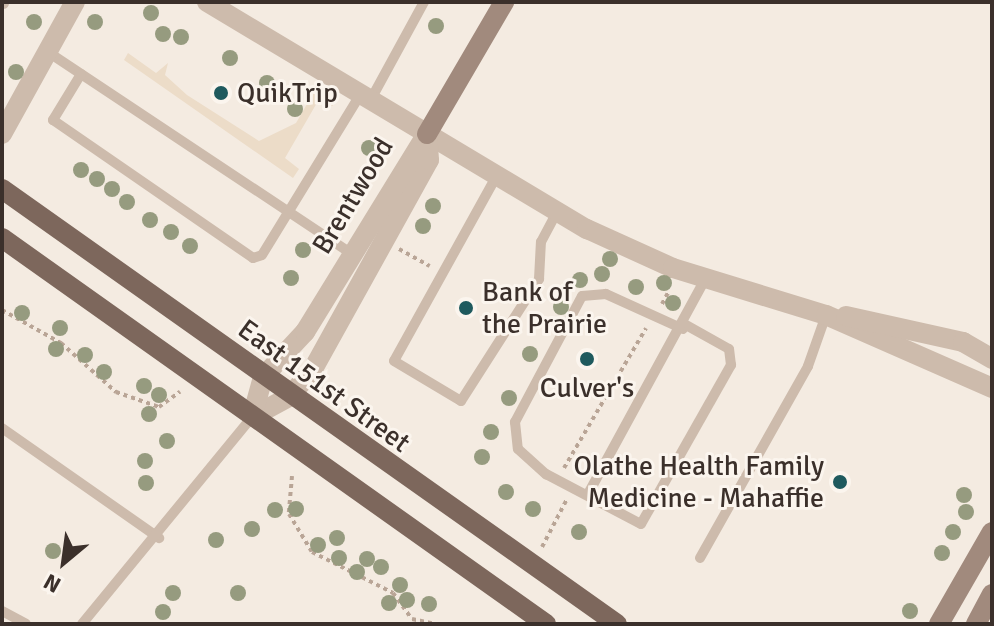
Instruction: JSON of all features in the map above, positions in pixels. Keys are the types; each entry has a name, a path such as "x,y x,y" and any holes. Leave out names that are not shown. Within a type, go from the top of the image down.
{"main road":[{"name":"East 151st Street","path":"2,189 289,397 617,624"},
{"path":"2,238 546,624"}],"street":[{"path":"2,134 75,2"},
{"path":"427,134 504,2"},
{"path":"210,3 557,212 706,278 826,315 951,339 992,359"},
{"name":"Brentwood","path":"252,417 263,377 305,332 427,134"},
{"name":"Brentwood","path":"252,417 289,397 327,346 429,160 427,134"},
{"path":"826,315 992,388"},
{"path":"939,624 992,532"},
{"path":"976,624 992,594"}],"lane":[{"path":"81,74 53,120 253,258 289,212 424,2"},
{"path":"48,52 351,253"},
{"path":"496,177 394,361 461,401 539,279 541,242 557,212"},
{"path":"588,494 685,327 706,278"},
{"path":"594,290 685,327 729,349 731,365 641,524 530,462 513,434 573,311 594,290"},
{"path":"700,558 808,366 826,315"},
{"path":"82,624 159,538 252,417"},
{"path":"2,428 159,538"},
{"path":"2,611 26,624"}],"path":[{"path":"399,249 432,267"},
{"path":"541,549 564,514 565,483 561,472 669,291"},
{"path":"2,310 61,343 116,392 159,407 180,392"},
{"path":"292,476 289,514 312,552 393,593 412,619 436,624"}],"shaded area":[{"path":"128,53 156,73 168,63 165,75 187,95 259,141 296,123 314,92 329,101 328,93 333,106 318,101 285,158 299,169 293,178 124,60"}],"place":[{"name":"QuikTrip","path":"221,93"},
{"name":"Bank of the Prairie","path":"466,308"},
{"name":"Culver's","path":"587,359"},
{"name":"Olathe Health Family Medicine - Mahaffie","path":"840,482"}]}
